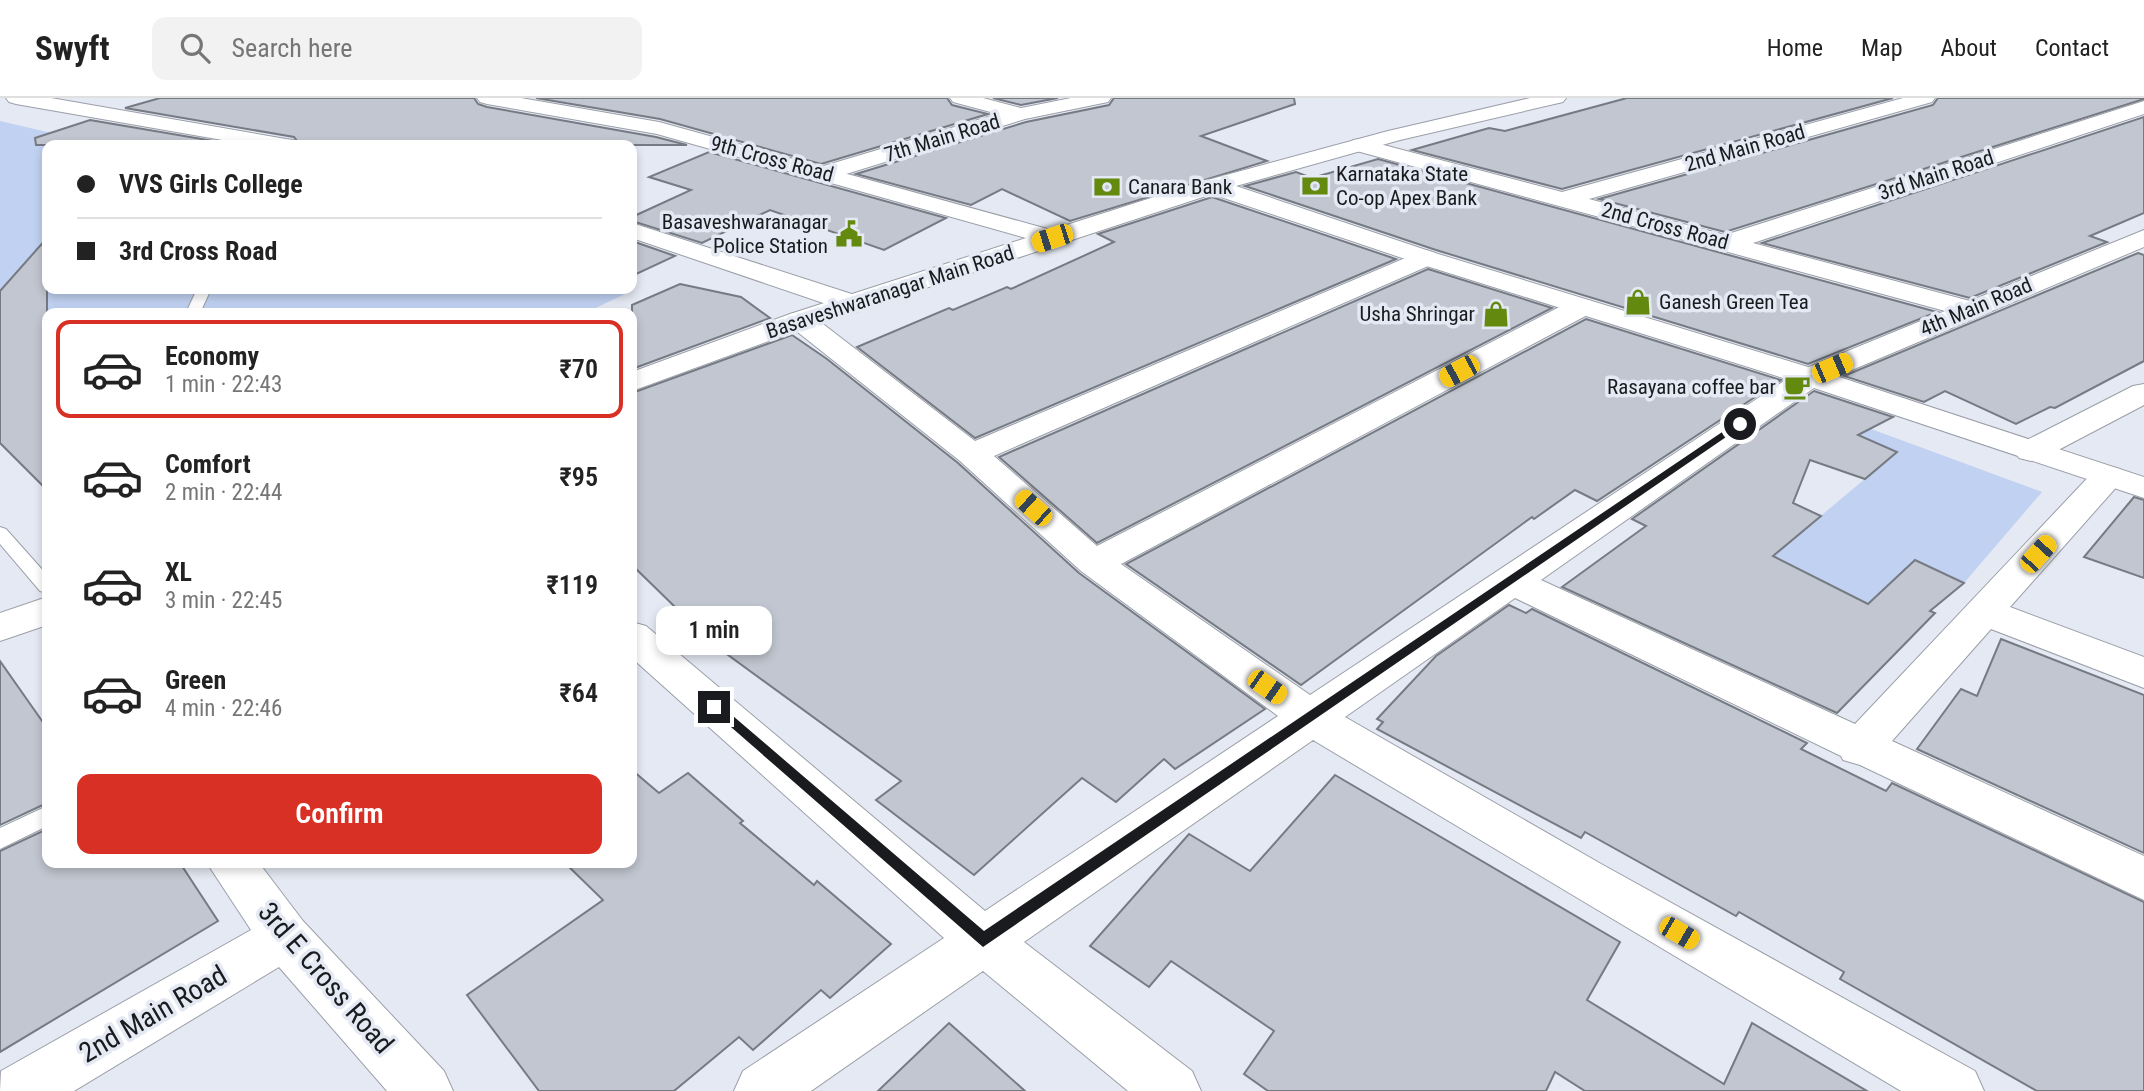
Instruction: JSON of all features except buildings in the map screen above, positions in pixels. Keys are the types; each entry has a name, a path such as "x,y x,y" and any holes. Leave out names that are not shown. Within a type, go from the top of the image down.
{"street":[{"path":"16,98 258,140"},
{"path":"97,111 133,98"},
{"name":"9th Cross Road","path":"487,98 659,128 1052,238"},
{"path":"960,98 1021,114"},
{"name":"7th Main Road","path":"825,173 1021,114 1101,98"},
{"name":"Basaveshwaranagar Main Road","path":"637,380 800,320 1212,186 1361,145 1556,98"},
{"name":"2nd Main Road","path":"1564,199 1925,98"},
{"name":"3rd Main Road","path":"1727,243 2144,107"},
{"name":"2nd Cross Road","path":"1361,145 1969,309"},
{"path":"1212,186 1426,258 1810,377 2126,482 1985,612 1859,748"},
{"path":"637,232 854,304"},
{"name":"4th Main Road","path":"763,1091 1810,377 1969,309 2144,239"},
{"path":"972,454 1426,258"},
{"path":"1094,563 1581,307"},
{"path":"800,320 972,454 1094,563 1311,718 1586,880 1955,1091"},
{"path":"2031,451 2144,393"},
{"path":"1509,580 1859,748 2144,879"},
{"path":"0,628 42,612"},
{"path":"1985,612 2144,673"},
{"path":"637,640 983,940 1172,1091"},
{"name":"3rd E Cross Road","path":"235,868 285,937 424,1091"},
{"name":"2nd Main Road","path":"21,1091 285,937"}],"lane":[{"path":"0,533 42,581"},
{"path":"0,839 42,818"}],"shaded area":[{"path":"0,121 82,140 42,140 42,294 625,294 596,308 42,308 42,383 0,398"},
{"path":"1802,412 1844,419 2042,492 1964,583 1915,560 1868,604 1791,565 1754,572 1897,452"}],"place":[{"name":"Karnataka State Co-op Apex Bank","path":"1315,186"},
{"name":"Canara Bank","path":"1107,187"},
{"name":"Basaveshwaranagar Police Station","path":"849,234"},
{"name":"Ganesh Green Tea","path":"1638,302"},
{"name":"Usha Shringar","path":"1496,314"},
{"name":"Rasayana coffee bar","path":"1797,387"}],"route":[{"path":"714,707 983,940 1740,424"}]}
